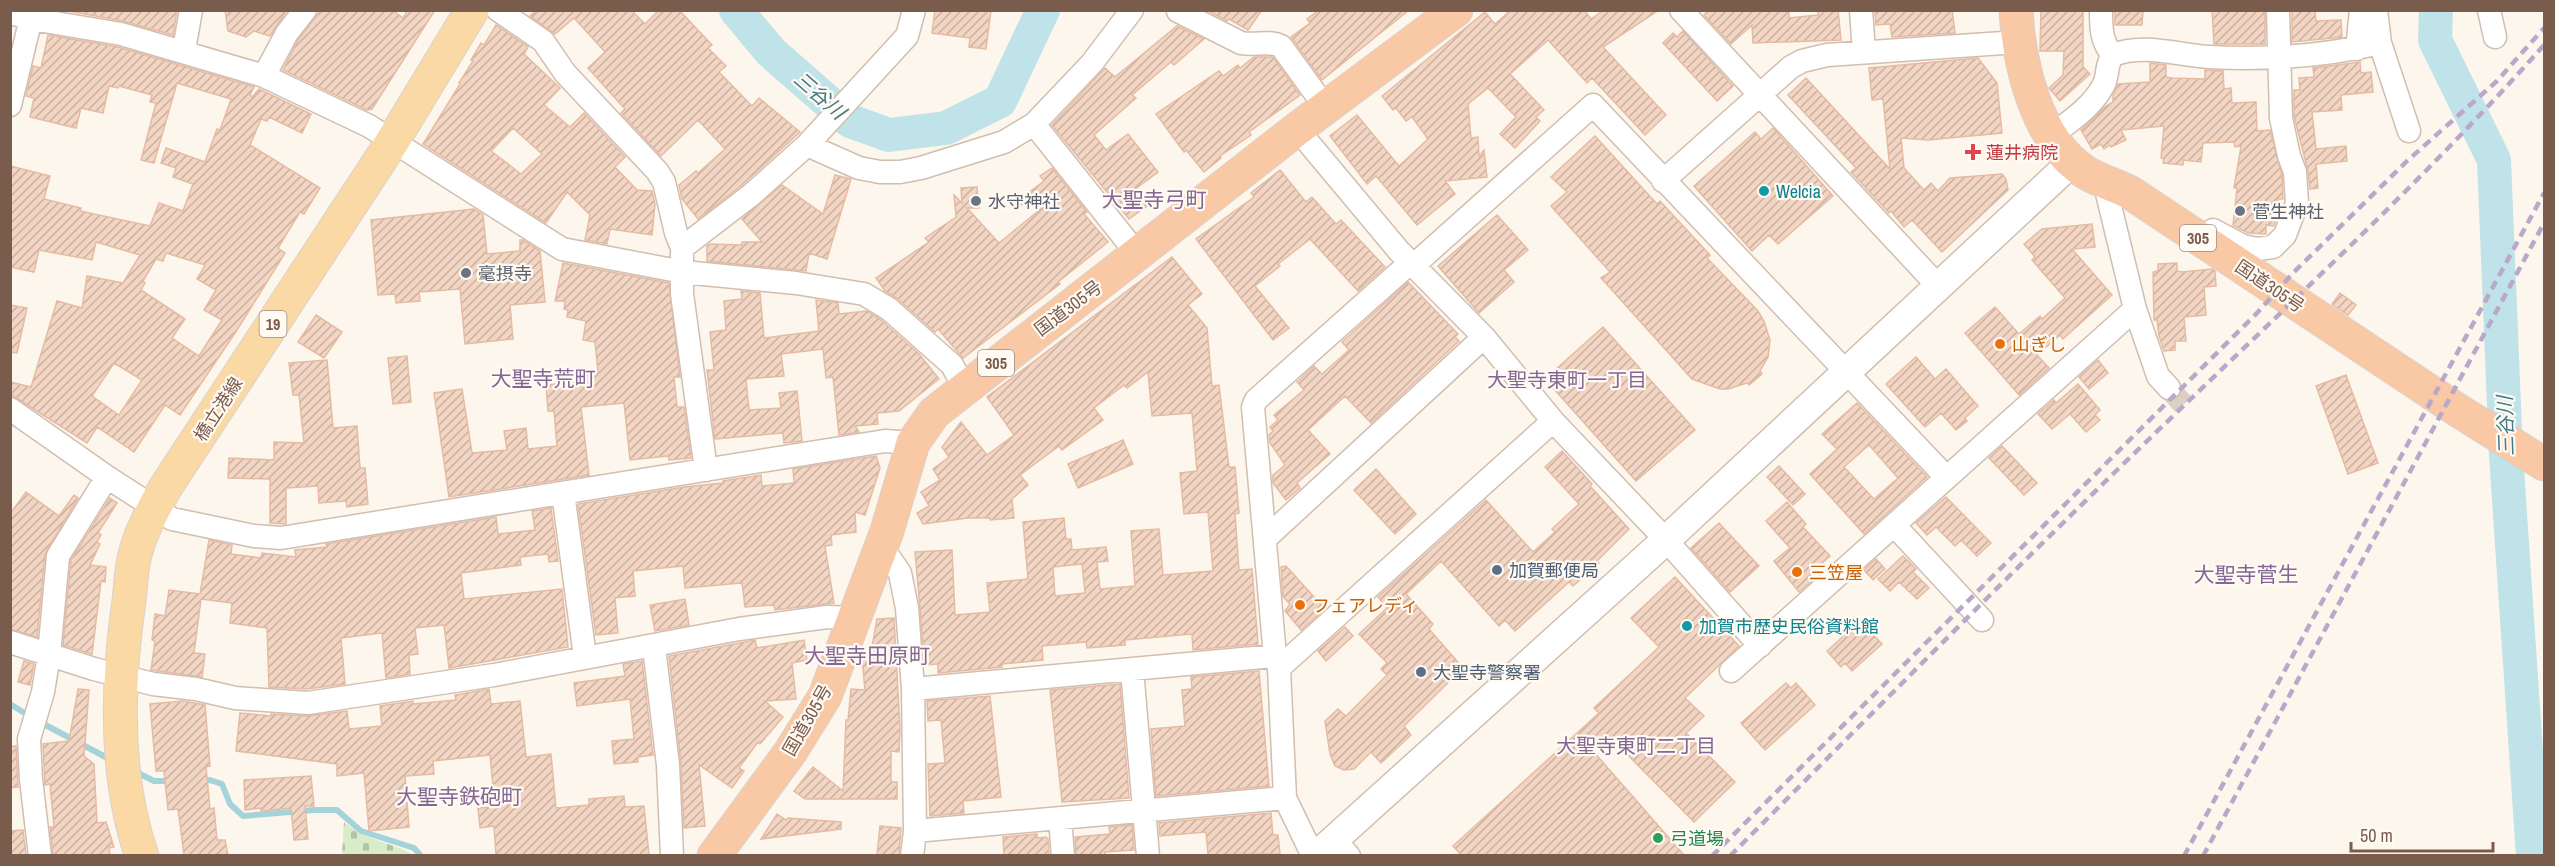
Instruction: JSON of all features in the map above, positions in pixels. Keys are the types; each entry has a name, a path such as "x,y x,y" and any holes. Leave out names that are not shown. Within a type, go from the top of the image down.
{"highway":[{"name":"国道305号","path":"714,855 791,751 825,696 856,618 880,544 887,531 913,443 934,413 964,387 1138,255 1297,129 1456,10"},
{"name":"国道305号","path":"2017,26 2034,102 2051,136 2072,162 2085,172 2113,184 2459,411 2544,464"}],"main road":[{"name":"橋立港線","path":"142,855 134,832 121,749 122,643 136,551 154,508 392,142 472,10"}],"street":[{"path":"184,50 191,10"},
{"path":"264,76 287,33 305,10"},
{"path":"498,10 543,40 565,73 657,171 664,182 676,233 682,248 684,272 682,294 706,470"},
{"path":"682,248 751,195 810,142 900,44 906,36 914,10"},
{"path":"810,142 859,168 880,172 900,172 921,168 1004,142 1034,124 1092,63 1132,10"},
{"path":"1861,10 1864,51"},
{"path":"2101,10 2101,28 2105,47 2113,55"},
{"path":"2169,388 2158,376 2135,309 2113,184 2148,185 2230,241 2257,249 2273,247 2285,236 2297,203 2295,172 2281,118 2278,10"},
{"path":"2357,49 2361,10"},
{"path":"2376,10 2380,44 2409,131"},
{"path":"2489,10 2495,37"},
{"path":"1178,11 1241,43 1250,45 1274,42 1281,46 1326,108"},
{"path":"1684,12 1939,287"},
{"path":"10,13 33,15 122,34 184,50 264,76 369,126 562,249 684,272 796,283 864,294 889,309 951,365 964,387"},
{"path":"10,105 33,15"},
{"path":"1663,181 1759,95 1802,61 1827,55 2017,26"},
{"path":"2051,136 2095,100 2106,83 2107,62 2113,55 2127,50 2209,57 2279,57 2357,49 2380,44"},
{"path":"1946,477 1846,373 1663,181 1593,105 1256,400 1253,415 1277,662 1285,798 1328,851 1666,540 1846,373 1939,287 2072,162"},
{"path":"1034,124 1138,255"},
{"path":"1297,129 1398,251 1484,337 1552,421 1666,540 1760,646"},
{"path":"1731,671 2135,309"},
{"path":"1264,539 1484,337"},
{"path":"10,409 172,519 254,536 281,538 885,441 913,443"},
{"path":"913,688 1132,670 1277,662 1552,421"},
{"path":"40,855 29,739 43,692 49,655 58,556 107,477"},
{"path":"563,493 585,657"},
{"path":"1894,525 1982,620"},
{"path":"880,544 900,573 907,608 913,688 915,831 912,855"},
{"path":"10,642 94,669 153,684 196,689 235,698 308,703 494,675 740,630 827,617 856,618"},
{"path":"654,647 668,765 672,855"},
{"path":"1132,670 1148,855"},
{"path":"915,831 1285,798"},
{"path":"1060,819 1063,855"}],"green space":[{"path":"344,822 360,834 414,855 342,855"}],"building":[{"path":"63,10 177,10 173,35 123,21"},
{"path":"225,10 287,10 270,36 254,31 246,37 228,31"},
{"path":"321,10 392,10 403,18 408,10 435,10 372,109 367,110 283,70 298,40"},
{"path":"537,10 631,10 645,24 659,10 679,10 712,45 708,48 726,66 719,72 752,106 759,98 800,132 742,185 698,219 682,199 679,185 696,171 698,173 725,149 698,120 661,156 621,113 625,109 588,68 605,52 574,18 555,34 530,16"},
{"path":"935,10 991,10 986,49 969,47 970,38 932,33"},
{"path":"1207,10 1262,10 1248,30"},
{"path":"1319,10 1409,10 1322,80 1291,37 1310,23 1307,19"},
{"path":"1511,10 1584,10 1591,19 1604,10 1659,10 1603,47 1666,115 1645,135 1592,78 1587,83 1548,40 1510,74 1544,110 1536,117 1540,121 1515,148 1500,134 1516,117 1488,88 1468,104 1471,138 1478,137 1479,156 1484,150 1487,177 1445,181 1455,194 1417,225 1376,176 1367,184 1330,136 1357,115 1399,166 1428,139 1412,117 1406,121 1382,96 1485,12 1495,24"},
{"path":"1709,10 1789,10 1789,18 1818,15 1818,10 1838,10 1841,40 1753,43 1752,25 1731,44 1704,15"},
{"path":"1875,10 1952,10 1955,33 1892,37 1890,24 1876,25"},
{"path":"2041,10 2083,10 2083,67 2090,74 2060,101 2049,88 2063,75 2064,51 2040,51"},
{"path":"2115,10 2143,10 2142,25 2115,25"},
{"path":"2212,10 2265,10 2265,44 2214,44"},
{"path":"2292,10 2315,10 2316,21 2341,20 2342,37 2292,42"},
{"path":"496,25 528,47 524,54 560,88 544,105 570,127 584,113 625,157 615,167 637,190 652,191 655,204 652,235 610,229 607,244 585,240 590,215 567,192 546,223 423,144 460,84 481,43 484,45","holes":["513,128 542,154 521,174 491,151"]},
{"path":"1177,26 1204,39 1174,65 1171,62 1132,95 1136,98 1094,135 1106,150 1128,134 1158,172 1134,190 1147,206 1129,219 1052,125 1105,68 1115,77"},
{"path":"1683,31 1733,86 1717,101 1663,43 1673,33 1677,37"},
{"path":"48,35 118,47 254,87 250,95 252,97 259,89 311,114 302,133 269,117 267,121 261,119 250,145 320,188 304,214 300,212 278,248 285,253 180,415 165,405 134,452 97,427 87,443 10,394 10,382 31,387 57,301 82,308 87,276 123,283 140,255 96,242 92,260 39,250 34,272 10,267 10,166 50,176 44,199 81,208 80,211 150,226 159,203 183,211 193,184 173,177 176,168 161,163 166,148 205,162 231,99 177,83 154,163 141,160 156,103 150,102 152,95 119,86 118,88 109,86 103,113 81,108 76,128 30,117 34,98 26,96 33,66 41,68","holes":["166,253 205,265 197,279 216,290 204,310 222,320 199,356 172,338 185,319 141,290 145,283 143,281 156,259 163,261","114,363 142,380 119,415 92,396"]},
{"path":"1254,57 1273,57 1300,95 1249,132 1251,135 1220,156 1221,158 1204,172 1186,150 1184,152 1156,114 1219,71 1223,76 1238,65 1240,68"},
{"path":"1978,58 1997,83 2002,133 1928,140 1901,138 1904,168 1924,190 1931,183 1938,191 1950,178 2002,174 2006,179 2008,190 1942,252 1912,220 1904,227 1891,211 1889,213 1851,172 1856,168 1788,95 1806,78 1890,169 1883,99 1872,100 1869,68"},
{"path":"2360,62 2361,73 2371,72 2373,92 2341,95 2342,110 2312,112 2316,149 2346,146 2347,161 2316,164 2318,188 2310,189 2308,171 2294,116 2294,90 2300,90 2299,78 2314,77 2313,68"},
{"path":"2150,63 2166,65 2166,77 2172,78 2205,79 2205,70 2223,71 2224,89 2231,88 2232,103 2256,102 2257,131 2270,130 2282,175 2283,199 2278,199 2274,226 2266,225 2266,234 2248,233 2233,225 2237,188 2234,188 2241,146 2235,147 2234,142 2203,143 2201,162 2183,160 2183,165 2163,163 2164,159 2161,158 2164,126 2121,130 2126,140 2104,149 2101,144 2092,149 2081,130 2113,102 2113,95 2118,84 2150,82"},
{"name":"Welcia","path":"1773,128 1833,196 1778,244 1769,235 1752,251 1694,186 1755,132 1761,139"},
{"path":"1595,136 1657,204 1660,201 1710,255 1707,258 1758,311 1770,340 1768,357 1760,371 1762,374 1749,385 1747,383 1720,389 1692,379 1601,278 1610,272 1551,206 1567,192 1551,177"},
{"path":"1052,168 1087,212 1084,214 1108,242 1058,282 1060,284 963,358 938,329 935,332 898,299 885,291 876,278 929,242 925,238 956,217 954,195 962,203 961,188 977,187 979,208 967,208 999,243 1048,203 1012,205 1044,181 1040,176"},
{"path":"1280,170 1306,202 1312,197 1336,224 1341,220 1385,267 1358,291 1310,239 1255,286 1289,328 1273,340 1196,239 1254,197 1251,193"},
{"path":"835,175 851,179 827,259 809,253 806,271 707,261 707,246 710,244 742,245 742,242 762,242 742,219 782,185 823,214"},
{"name":"毫摂寺","path":"474,209 483,215 487,254 520,251 520,240 540,251 545,302 510,305 513,339 465,344 460,289 419,292 420,301 396,303 395,294 378,295 371,220"},
{"path":"1497,215 1528,250 1504,270 1514,282 1479,313 1438,266"},
{"path":"2092,224 2095,247 2072,249 2112,295 2063,339 2060,335 2037,355 2049,368 2019,395 1965,333 1995,307 2019,334 2040,316 2042,319 2065,298 2032,260 2035,257 2024,244 2042,229"},
{"path":"1172,257 1202,294 1188,305 1207,328 1212,386 1219,385 1229,467 1235,467 1239,513 1235,514 1239,570 1252,569 1258,644 1193,650 1192,634 1125,640 1125,645 1087,648 1086,642 1042,646 1043,660 1002,664 1002,667 938,673 938,664 925,665 915,552 952,550 955,615 990,612 987,583 1028,579 1023,522 1064,518 1066,539 1071,539 1072,550 1106,547 1108,561 1097,562 1100,589 1135,586 1131,531 1159,529 1163,575 1213,571 1208,512 1184,514 1180,473 1197,471 1192,413 1152,416 1148,372 1127,388 1124,385 1094,408 1103,420 1062,450 1059,446 1020,475 1028,485 1012,499 1014,518 990,520 990,518 968,518 923,524 917,513 929,506 921,492 940,480 933,469 949,457 942,447 961,422 987,455 1014,435 987,397","holes":["1082,564 1085,593 1055,596 1053,567"]},
{"path":"563,263 669,283 680,377 674,377 677,407 684,407 691,458 669,460 668,456 630,460 624,403 581,407 589,475 449,497 434,393 462,389 472,453 507,450 504,431 526,428 528,449 557,446 554,411 548,411 546,385 581,382 580,373 598,372 595,342 583,340 586,321 567,317 568,310 564,309 565,301 555,301"},
{"path":"2177,263 2177,271 2182,272 2212,269 2215,271 2216,286 2204,287 2206,315 2184,317 2186,341 2175,341 2175,350 2164,351 2157,320 2154,320 2153,272 2158,271 2158,264"},
{"path":"1408,282 1458,334 1455,337 1459,341 1371,423 1345,396 1308,430 1330,454 1297,483 1300,488 1286,500 1273,483 1273,475 1285,465 1270,443 1269,435 1273,431 1270,427 1278,420 1274,415 1304,390 1297,382 1314,366 1322,374 1349,350 1342,342"},
{"path":"741,291 760,293 764,338 819,331 816,300 838,303 839,314 867,311 881,320 919,354 939,379 899,411 877,413 878,424 855,426 859,432 839,435 833,377 826,378 823,349 781,354 784,376 746,379 749,410 781,408 779,393 797,391 802,441 784,443 783,433 715,439 707,370 714,370 710,332 726,330 724,301 742,299"},
{"path":"2340,293 2356,305 2348,315 2332,304"},
{"path":"10,305 27,308 17,353 10,352"},
{"path":"316,315 342,332 324,358 298,342"},
{"path":"1603,327 1695,430 1636,481 1545,379"},
{"path":"407,356 411,402 393,404 388,358"},
{"path":"1916,357 1935,379 1946,369 1978,406 1965,418 1967,421 1956,430 1941,413 1925,427 1886,384"},
{"path":"327,360 333,428 357,426 360,468 365,468 368,504 347,507 346,501 319,503 318,486 286,488 286,524 270,523 270,479 228,478 229,458 274,460 274,442 304,443 299,395 293,395 289,363"},
{"path":"2098,360 2108,373 2089,389 2079,377"},
{"path":"2346,375 2378,463 2348,474 2316,386"},
{"path":"2078,384 2100,410 2095,415 2100,420 2086,432 2070,414 2052,429 2038,414 2054,400 2056,403"},
{"path":"1857,403 1927,477 1864,534 1810,474 1837,449 1822,434","holes":["1869,445 1898,478 1874,499 1844,467"]},
{"path":"1123,440 1133,464 1078,488 1068,464"},
{"path":"2002,446 2037,483 2024,495 1989,458"},
{"path":"1562,451 1629,529 1597,561 1599,563 1573,586 1569,582 1515,631 1505,620 1499,626 1441,561 1406,594 1433,624 1429,629 1463,668 1404,726 1411,735 1381,763 1371,752 1354,769 1344,770 1335,766 1330,754 1325,721 1338,709 1346,716 1387,675 1381,669 1387,663 1359,634 1387,608 1378,597 1486,500 1533,552 1555,532 1552,529 1579,504 1545,467"},
{"path":"876,456 880,468 865,515 855,512 856,532 831,535 832,545 825,546 834,603 775,610 774,605 745,607 742,583 685,588 683,566 633,571 635,596 615,598 618,633 596,635 578,504 723,483 723,481 761,475 762,486 794,483 793,469"},
{"path":"1779,466 1805,494 1793,505 1767,477"},
{"path":"1376,469 1416,514 1395,534 1354,490"},
{"path":"26,492 59,516 74,495 78,498 45,554 37,637 10,629 10,514"},
{"path":"1946,497 1991,543 1977,556 1961,540 1955,546 1936,527 1927,535 1916,523"},
{"path":"110,498 117,503 98,533 101,535 97,542 100,544 90,565 106,567 105,582 101,581 92,654 63,645 71,560"},
{"path":"1787,502 1806,524 1803,527 1830,556 1810,574 1814,579 1799,592 1774,561 1790,548 1766,521"},
{"path":"551,508 558,561 549,562 548,554 520,557 521,565 461,573 464,599 562,589 568,647 449,668 444,625 415,628 418,654 409,655 410,674 386,678 382,633 341,638 345,684 307,689 269,687 267,628 230,623 232,603 201,599 194,653 205,654 202,677 151,670 155,641 152,640 155,614 165,616 169,590 200,594 209,540 232,545 231,554 261,558 262,553 296,557 295,550 327,547 326,544 496,517 498,534 535,530 532,511"},
{"path":"1719,523 1759,566 1730,592 1691,548"},
{"path":"1903,556 1916,569 1913,572 1929,588 1917,599 1899,582 1890,591 1878,579"},
{"path":"1876,559 1885,569 1873,580 1864,570"},
{"path":"1286,566 1325,609 1301,630 1285,611 1290,604 1283,597 1281,567"},
{"path":"1675,577 1739,646 1685,698 1704,716 1686,733 1735,782 1694,822 1609,736 1593,751 1684,855 1461,855 1453,846 1599,713 1594,708 1659,647 1631,618"},
{"path":"685,599 689,625 655,631 650,605"},
{"path":"894,618 900,729 899,752 891,751 891,782 897,782 897,799 805,799 794,791 813,767 843,791 846,720 848,720 851,689 865,690 862,659 870,658 877,619"},
{"path":"1858,619 1882,644 1852,671 1845,663 1841,667 1827,651 1848,632 1846,630"},
{"path":"1345,627 1353,636 1326,661 1318,651"},
{"path":"755,640 757,648 804,640 807,660 792,663 796,699 765,701 783,717 760,744 758,742 739,768 744,771 732,788 699,765 705,826 684,828 681,763 669,656"},
{"path":"24,661 34,664 30,685 18,682"},
{"path":"642,661 653,755 638,757 638,762 614,764 612,741 634,739 630,699 577,706 574,683 625,676 623,664"},
{"path":"1259,671 1269,786 1156,796 1151,729 1185,726 1182,690 1192,689 1191,677"},
{"path":"1786,683 1791,688 1796,683 1815,705 1765,750 1741,723"},
{"path":"1120,684 1129,798 1062,802 1050,690"},
{"path":"78,689 89,690 84,756 94,764 97,823 106,822 114,847 109,848 110,855 53,855 50,827 54,827 50,784 45,785 43,744 69,741"},
{"path":"489,689 491,704 520,701 526,757 551,754 556,808 589,805 589,799 624,796 625,807 644,806 649,855 496,855 494,826 480,828 478,808 495,807 490,755 433,761 434,774 405,776 409,827 369,831 364,773 337,776 337,764 236,751 240,713 307,716 347,711 349,729 382,726 380,706 413,701 413,704 456,700 455,695"},
{"path":"990,696 1001,797 963,801 964,813 930,816 928,764 945,763 941,720 928,721 927,701"},
{"path":"183,701 205,705 210,766 206,767 210,809 214,808 217,840 225,840 228,855 184,855 178,809 168,810 164,771 156,771 150,704"},
{"path":"16,746 18,787 10,788 10,747"},
{"path":"311,776 314,806 305,806 308,839 294,840 291,808 245,810 244,780"},
{"path":"1271,813 1273,835 1278,835 1280,854 1208,855 1206,832 1160,836 1159,823"},
{"path":"777,814 786,820 788,818 841,822 841,829 761,839"},
{"path":"1132,825 1134,850 1105,852 1105,855 1076,855 1075,837 1110,834 1109,827"},
{"path":"880,826 901,828 899,855 877,855"},
{"path":"23,830 26,855 10,855 10,831"},
{"path":"1037,834 1037,838 1046,837 1048,839 1049,855 1004,855 1003,837"}],"waterway":[{"name":"三谷川","path":"736,10 771,52 850,121 889,135 946,128 1000,101 1043,10"},
{"name":"三谷川","path":"2436,10 2435,40 2494,160 2506,455 2533,856"},
{"path":"10,704 31,717"},
{"path":"40,722 113,761"},
{"path":"136,772 154,781 171,781"},
{"path":"199,781 210,780 222,784 230,804 243,816 337,810 361,831 414,848 421,856"}],"tunnel":[{"path":"2169,388 2188,410"}],"railway":[{"path":"1712,856 2258,312 2293,273 2407,161 2497,81 2544,28"},
{"path":"1730,856 2040,546 2398,199 2544,45"},
{"path":"2184,856 2544,193"},
{"path":"2203,856 2544,223"}],"place":[{"name":"蓮井病院","path":"1973,152"},
{"name":"Welcia","path":"1764,191"},
{"name":"水守神社","path":"976,201"},
{"name":"菅生神社","path":"2240,211"},
{"name":"毫摂寺","path":"466,273"},
{"name":"山ぎし","path":"2000,344"},
{"name":"加賀郵便局","path":"1497,570"},
{"name":"三笠屋","path":"1797,572"},
{"name":"フェアレディ","path":"1300,605"},
{"name":"加賀市歴史民俗資料館","path":"1687,626"},
{"name":"大聖寺警察署","path":"1421,672"},
{"name":"弓道場","path":"1658,838"}],"district":[{"name":"大聖寺弓町","path":"1154,199"},
{"name":"大聖寺荒町","path":"543,378"},
{"name":"大聖寺東町一丁目","path":"1567,379"},
{"name":"大聖寺菅生","path":"2246,574"},
{"name":"大聖寺田原町","path":"867,655"},
{"name":"大聖寺東町二丁目","path":"1636,745"},
{"name":"大聖寺鉄砲町","path":"459,796"}]}
